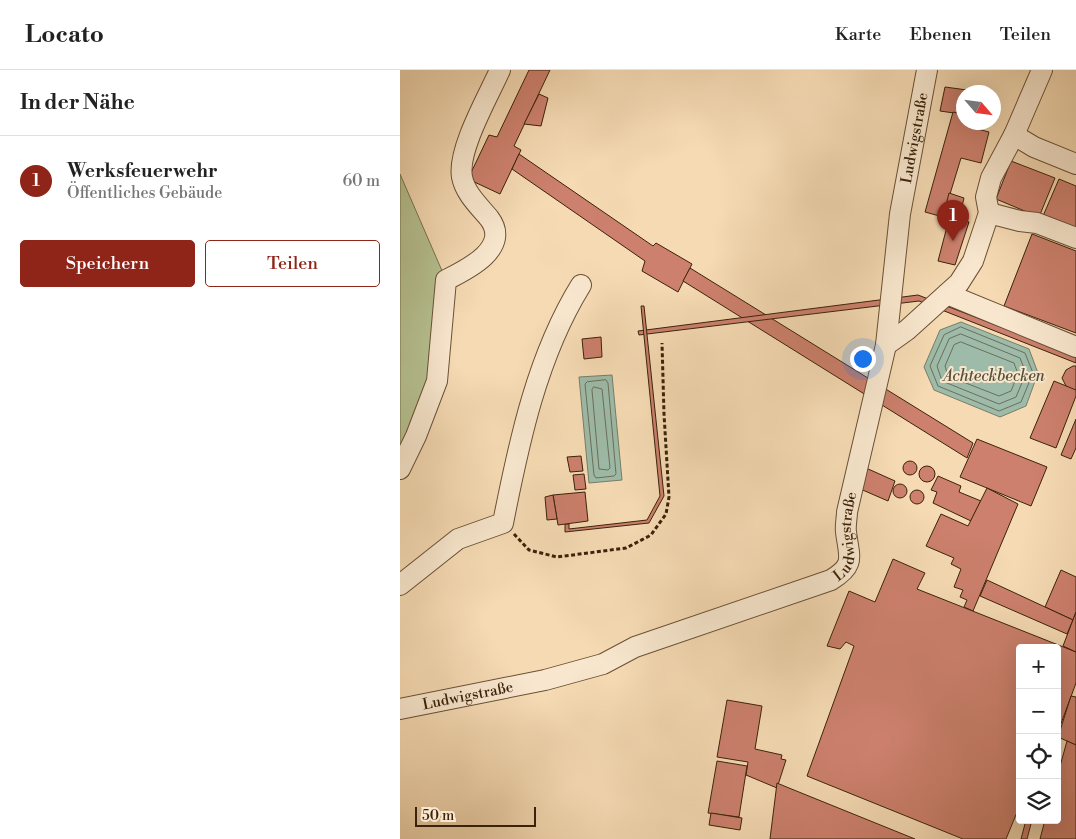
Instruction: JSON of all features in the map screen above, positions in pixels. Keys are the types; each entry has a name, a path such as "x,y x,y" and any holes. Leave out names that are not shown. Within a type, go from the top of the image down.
{"lane":[{"path":"400,469 437,381 446,280 473,266 490,252 495,235 491,220 472,199 462,177 463,156 500,70"},
{"name":"Ludwigstraße","path":"400,709 545,680 603,664 636,647 831,580 848,567 850,557 846,531 847,512 886,345 900,214 927,70"},
{"path":"886,345 907,330 959,283 972,261 989,213 986,197 991,178 1014,135 1042,70"},
{"path":"1014,135 1034,147 1076,164"},
{"path":"989,213 1020,221 1037,223 1076,238"},
{"path":"400,585 458,539 503,523 517,453 539,380 563,314 581,285"},
{"path":"947,294 1076,347"}],"path":[{"path":"503,523 529,550 557,557 626,548 652,535 666,514 669,497 662,343"}],"green space":[{"path":"400,174 446,280 437,381 400,469"}],"water":[{"name":"Achteckbecken","path":"961,322 1029,349 1038,373 1026,406 1000,417 934,390 924,367 940,330"},
{"path":"612,375 622,480 589,483 579,377"}],"building":[{"path":"529,70 550,70 514,146 521,150 500,194 468,179 489,135 497,137"},
{"path":"945,87 956,88 956,113 940,111"},
{"path":"539,94 548,98 541,126 524,124"},
{"path":"953,112 956,113 956,130 981,130 989,132 981,163 961,158 943,217 925,212"},
{"path":"519,154 653,246 656,243 692,264 678,292 642,271 645,261 512,169"},
{"path":"1011,161 1055,178 1039,217 996,199"},
{"path":"1059,179 1076,186 1076,229 1043,216"},
{"path":"949,193 964,198 959,219 969,222 955,265 938,261 949,219 943,217"},
{"path":"1032,234 1076,251 1076,333 1004,306"},
{"path":"690,268 973,443 967,458 683,281"},
{"path":"918,295 1076,356 1076,363 919,301 639,335 638,331"},
{"path":"641,306 644,306 664,496 649,523 565,532 565,524 569,524 569,529 647,520 660,496"},
{"path":"601,337 602,357 584,359 582,339"},
{"path":"1076,366 1076,391 1067,388 1062,378 1066,370"},
{"path":"1054,381 1076,390 1076,396 1056,448 1030,438"},
{"path":"1076,419 1076,448 1071,459 1061,455"},
{"path":"977,439 1047,467 1031,506 960,477"},
{"path":"581,456 583,471 570,472 567,457"},
{"path":"910,461 915,463 917,468 915,473 910,475 905,473 903,468 905,463"},
{"path":"927,466 935,474 927,482 919,474"},
{"path":"866,468 895,481 888,501 858,488"},
{"path":"584,474 586,489 575,490 573,475"},
{"path":"938,476 961,486 959,492 981,501 971,521 933,503 937,492 931,490"},
{"path":"897,484 903,484 907,491 903,498 897,498 893,494 893,488"},
{"path":"987,488 1018,504 973,611 964,607 967,600 960,597 963,590 954,587 961,569 951,564 954,558 926,546 941,514 968,526"},
{"path":"914,490 920,490 924,497 920,504 914,504 910,500 910,494"},
{"path":"585,492 588,521 558,525 553,495"},
{"path":"553,495 557,519 547,520 545,497"},
{"path":"893,559 925,573 917,589 1056,644 1016,644 1016,815 1006,839 963,839 807,776 854,646 846,642 840,649 827,646 849,591 875,602"},
{"path":"1061,570 1076,577 1076,612 1073,620 1045,607"},
{"path":"987,580 1073,620 1067,634 980,596"},
{"path":"1076,612 1076,652 1063,646"},
{"path":"1061,646 1076,652 1076,683 1061,724"},
{"path":"1071,696 1076,697 1076,745 1061,738 1061,728"},
{"path":"727,700 762,706 755,749 782,755 781,759 786,760 777,788 746,775 748,762 717,757"},
{"path":"1067,741 1076,745 1076,839 1040,839 1044,824 1061,824 1061,763"},
{"path":"717,761 747,766 739,817 708,813"},
{"path":"777,783 789,788 915,839 770,839"},
{"path":"711,813 742,818 740,830 709,825"},
{"path":"1025,824 1031,824 1027,839 1021,839"}],"place":[{"name":"Werksfeuerwehr","path":"953,241"}]}
